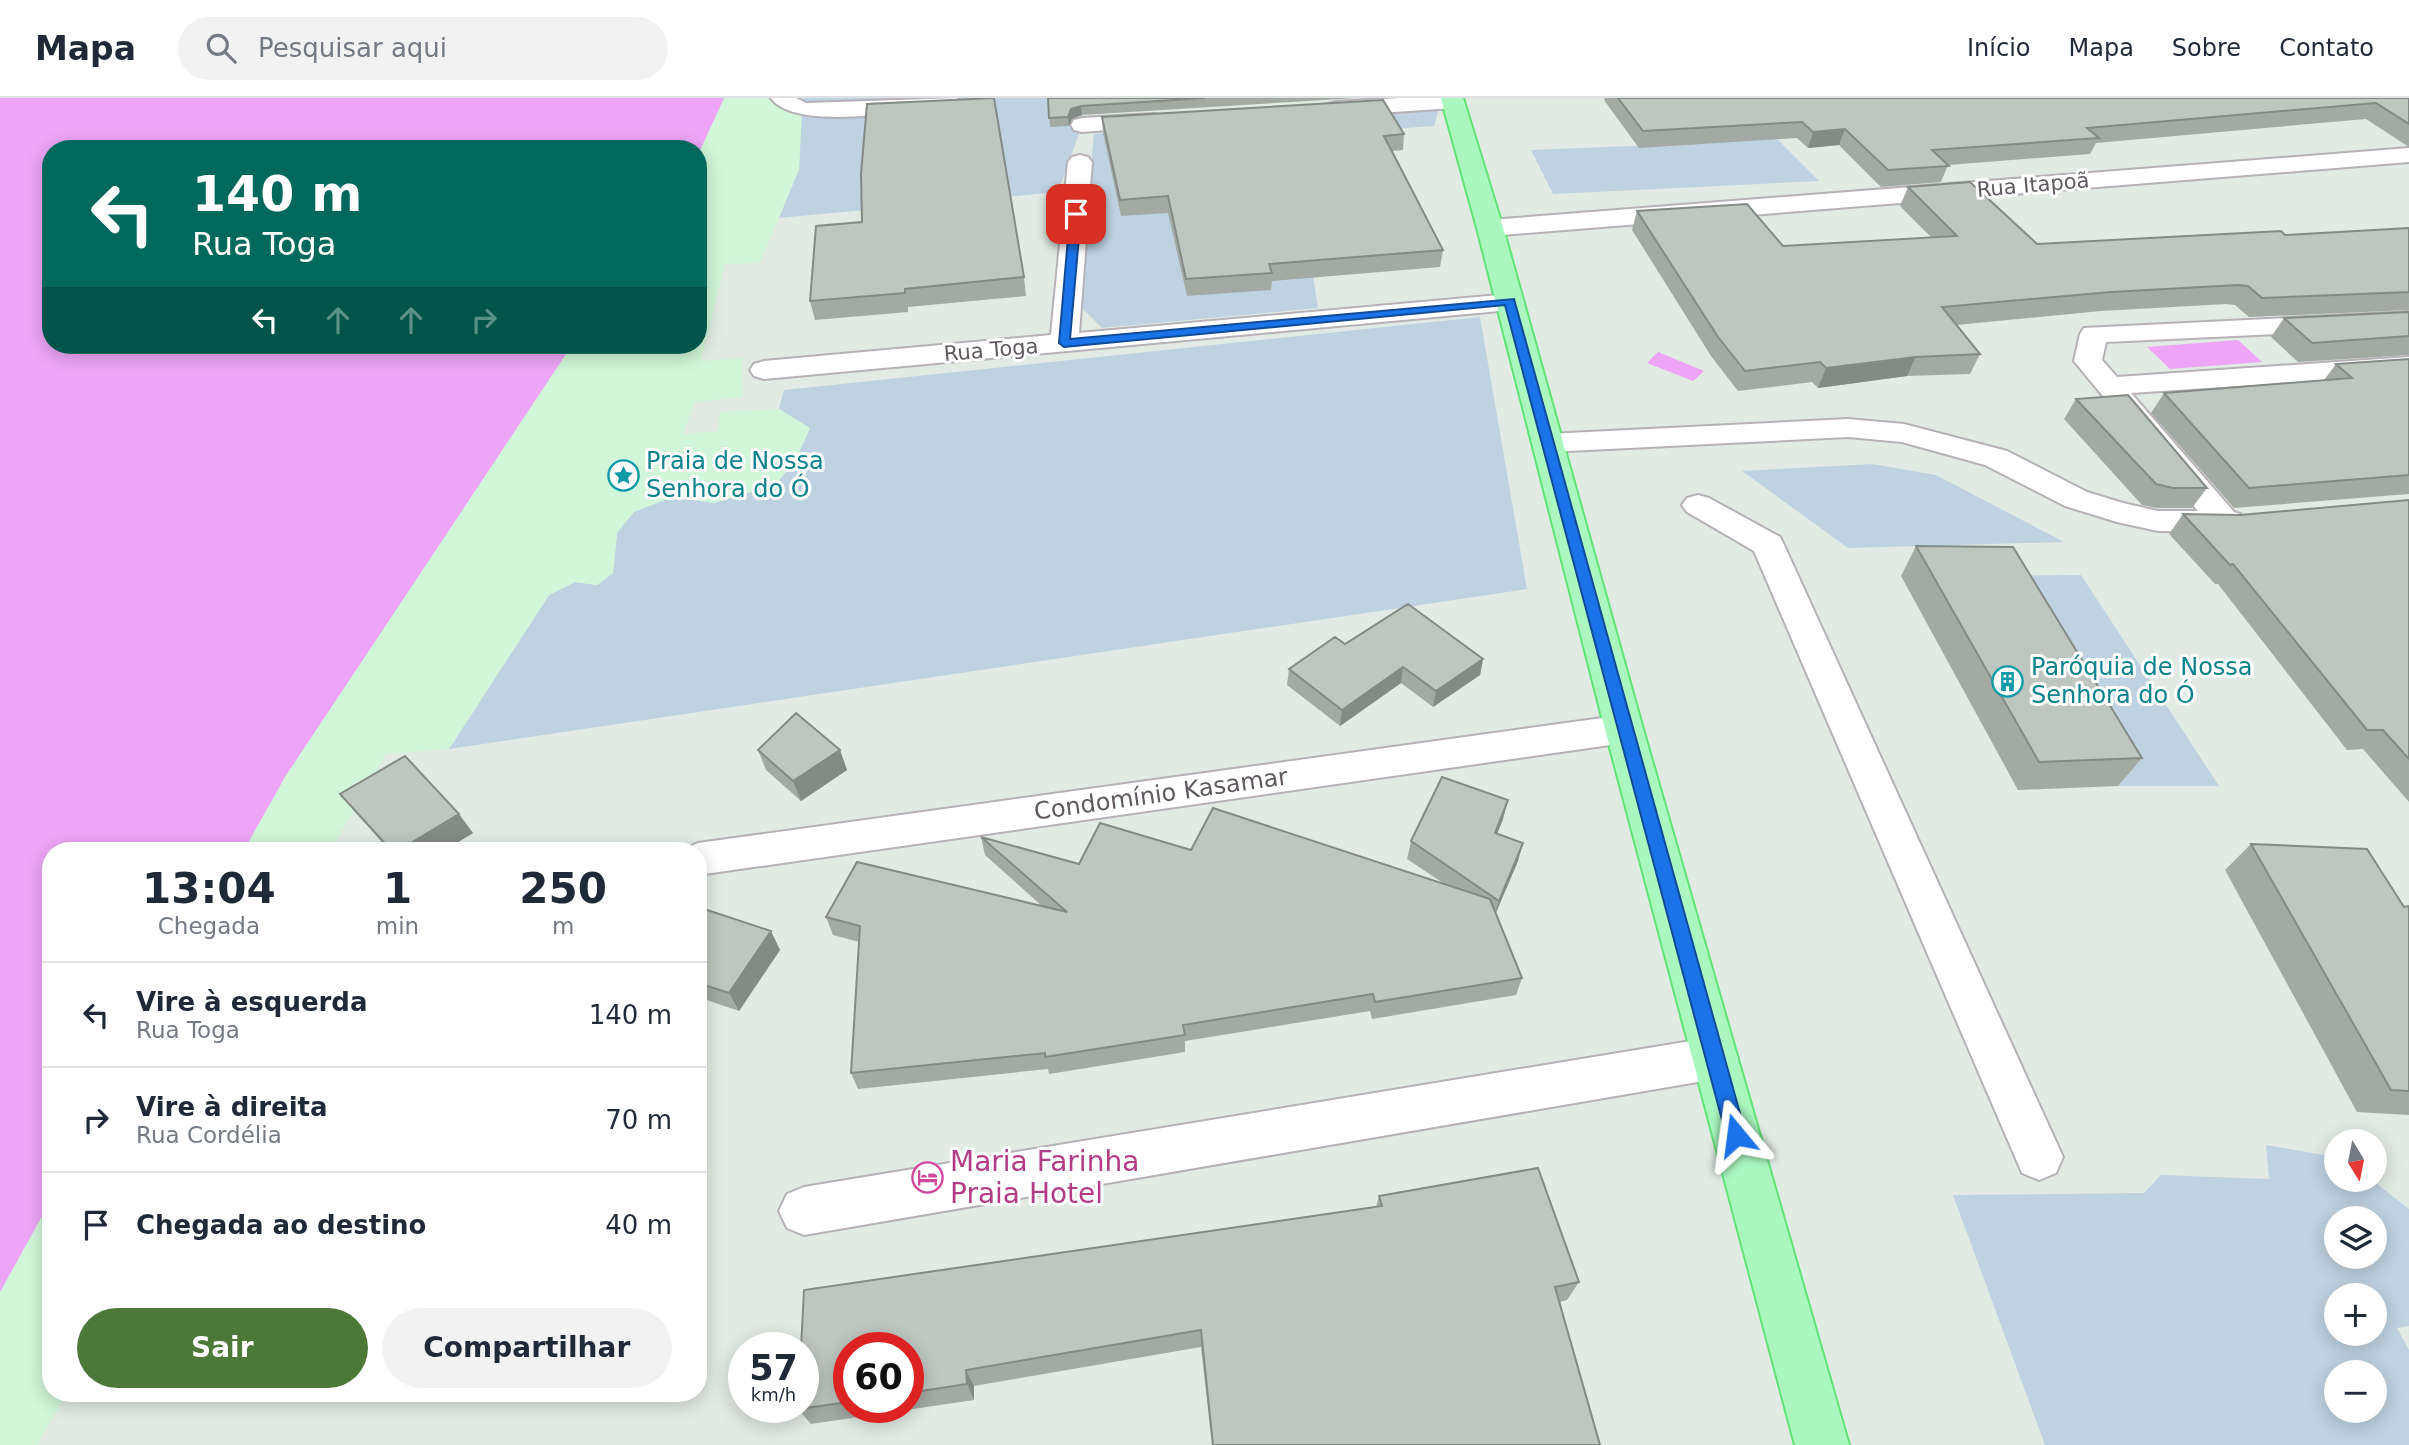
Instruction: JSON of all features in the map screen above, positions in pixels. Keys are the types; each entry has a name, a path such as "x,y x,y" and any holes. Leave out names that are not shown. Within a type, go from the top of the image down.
{"main road":[{"path":"1443,101 1490,228 1624,729 1822,1445"}],"street":[{"path":"782,98 794,107 806,110 890,107 947,98"},
{"path":"1314,111 1443,101"},
{"path":"1082,125 1177,119"},
{"name":"Rua Itapoã","path":"1490,228 2409,155"},
{"path":"1064,343 1080,162"},
{"name":"Rua Toga","path":"764,370 1510,302"},
{"path":"2225,522 2088,361 2094,334 2409,320"},
{"path":"2108,386 2409,366"},
{"path":"1548,443 1848,428 1904,433 1996,458 2076,499 2117,512 2158,521 2225,522 2264,519"},
{"path":"1698,505 1768,545 2039,1157"},
{"name":"Condomínio Kasamar","path":"707,858 1624,729"},
{"path":"804,1211 1715,1058"}],"shaded area":[{"path":"0,98 724,98 705,140 42,140 42,354 566,354 285,777 248,842 42,842 42,1216 0,1292"},
{"path":"801,98 1115,98 1077,113 1082,125 1058,192 779,218 799,169"},
{"path":"1440,106 1434,126 1291,136 1318,308 1102,328 1082,308 1085,228 1094,134"},
{"path":"1771,133 1819,181 1553,194 1531,150 1708,143"},
{"path":"1480,317 1527,589 449,749 549,595 575,582 597,585 613,573 617,533 623,508 673,497 714,503 809,428 779,409 784,390"},
{"path":"2238,340 2262,362 2170,369 2147,347"},
{"path":"1658,352 1704,371 1693,381 1647,363"},
{"path":"1872,464 1936,475 2064,542 1848,548 1742,471"},
{"path":"2081,575 2219,786 2118,786 1996,576"},
{"path":"2266,1145 2324,1155 2324,1192 2387,1192 2409,1209 2409,1326 2397,1328 2409,1350 2409,1445 2045,1445 1953,1195 2144,1193 2161,1175 2269,1179"}],"sand":[{"name":"Praia de Nossa Senhora do Ó","path":"720,98 803,98 799,169 760,263 725,264 707,337 707,140 702,140"},
{"name":"Praia de Nossa Senhora do Ó","path":"533,354 703,354 701,361 742,358 743,397 695,402 683,434 718,431 720,412 779,409 810,428 796,460 775,485 714,503 673,497 634,512 617,533 613,573 597,585 575,582 549,595 449,749 386,754 336,842 235,842"},
{"path":"42,1198 42,1402 62,1402 37,1445 0,1445 0,1265"}],"building":[{"path":"994,98 1024,277 905,289 905,293 810,301 816,226 862,222 861,174 867,104"},
{"path":"1048,98 1205,98 1081,106 1071,109 1068,117 1049,118"},
{"path":"1618,98 2409,98 2409,124 2376,103 2087,128 2099,138 1932,150 1949,166 1888,170 1845,129 1813,132 1802,122 1643,131"},
{"path":"1383,100 1404,134 1384,136 1443,250 1269,264 1272,273 1186,279 1168,196 1120,200 1102,117"},
{"path":"1970,182 2037,244 2281,231 2285,235 2409,228 2409,292 2262,298 2248,286 2238,285 2111,292 1942,307 1980,354 1916,357 1826,368 1820,362 1745,371 1718,337 1637,211 1747,204 1783,246 1957,236 1908,187"},
{"path":"2409,312 2409,336 2312,343 2284,318"},
{"path":"2409,359 2409,475 2249,488 2164,393 2352,378 2336,364"},
{"path":"2128,395 2207,488 2173,488 2156,484 2076,399"},
{"path":"2409,500 2409,759 2383,730 2367,730 2233,564 2230,565 2183,514 2240,515"},
{"path":"1916,546 2013,547 2142,758 2039,762"},
{"path":"1408,604 1483,659 1436,691 1403,667 1342,710 1289,669 1335,637 1345,644"},
{"path":"796,713 840,750 793,781 758,750"},
{"path":"405,756 459,814 412,842 384,842 340,794"},
{"path":"1442,777 1508,800 1495,833 1523,843 1499,901 1411,841"},
{"path":"1213,808 1490,899 1522,978 1375,1002 1373,994 1183,1025 1185,1035 1045,1057 1045,1053 851,1073 860,926 826,917 857,862 1067,912 981,837 1079,864 1100,823 1191,850"},
{"path":"2251,844 2367,849 2404,907 2409,906 2409,1091 2391,1090"},
{"path":"707,910 771,931 729,993 707,986"},
{"path":"1538,1168 1579,1282 1555,1287 1600,1445 1213,1445 1201,1330 966,1370 967,1384 924,1391 924,1332 833,1332 833,1404 819,1406 819,1332 802,1332 804,1290 1382,1206 1379,1196"}],"place":[{"name":"Praia de Nossa Senhora do Ó","path":"623,475"},
{"name":"Paróquia de Nossa Senhora do Ó","path":"2008,681"},
{"name":"Maria Farinha Praia Hotel","path":"927,1177"}],"route":[{"path":"1076,214 1064,343 1510,302 1736,1135"}]}
